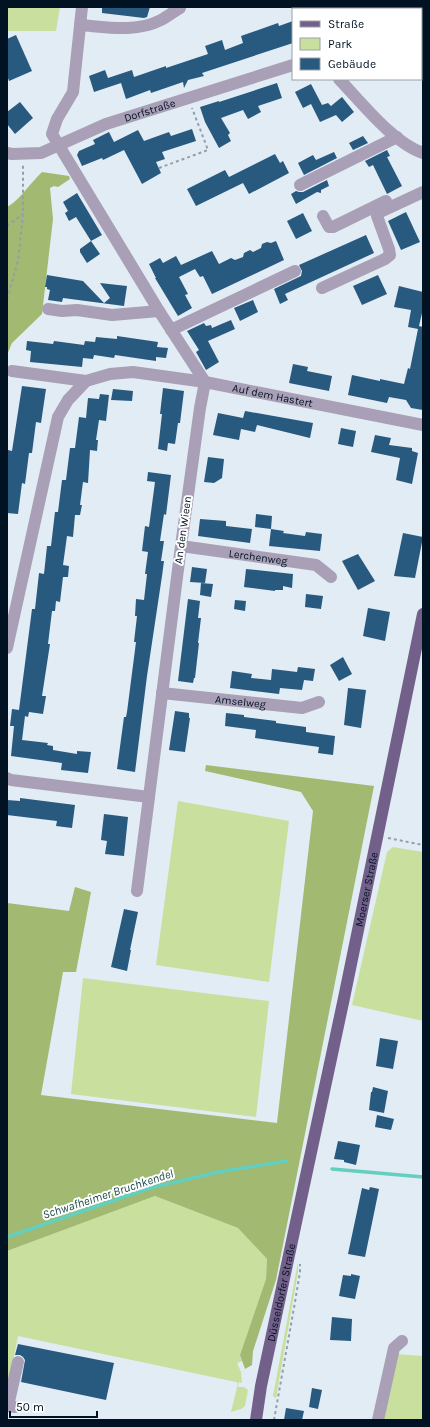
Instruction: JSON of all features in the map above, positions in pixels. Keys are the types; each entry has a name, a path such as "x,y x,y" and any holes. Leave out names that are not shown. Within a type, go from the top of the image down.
{"main road":[{"name":"Moerser Straße","path":"308,1165 423,614"},
{"name":"Düsseldorfer Straße","path":"256,1420 261,1386 308,1165"}],"street":[{"path":"82,7 73,92 57,119 52,134 159,311 205,382"},
{"path":"80,25 131,28 147,25 160,20 180,8"},
{"name":"Dorfstraße","path":"7,153 41,153 106,124 292,65"},
{"path":"340,80 384,126 416,151 423,153"},
{"path":"300,185 397,137"},
{"path":"323,216 329,226 337,226 423,183"},
{"path":"322,288 385,259 390,255 390,249 377,216 380,212 423,192"},
{"path":"171,330 294,271"},
{"path":"48,309 62,311 77,310 112,315 159,311"},
{"path":"12,371 86,381 110,374 133,372 205,382"},
{"path":"7,648 58,417 68,400 86,381"},
{"name":"Auf dem Hastert","path":"205,382 423,424"},
{"name":"An den Wieen","path":"137,891 181,546 205,382"},
{"name":"Lerchenweg","path":"181,546 316,565 331,577"},
{"name":"Amselweg","path":"162,693 302,708 318,702"},
{"path":"7,778 11,780 149,797"},
{"path":"378,1420 394,1348 402,1341"},
{"path":"15,1407 8,1406 18,1362"}],"path":[{"path":"159,168 208,150 188,97"},
{"path":"7,299 18,261 23,214 24,154"},
{"path":"7,226 23,214"},
{"path":"377,836 423,845"},
{"path":"274,1420 277,1403"}],"green space":[{"path":"7,7 60,7 56,31 7,31"},
{"path":"42,172 69,176 70,179 58,187 54,186 50,188 53,219 42,314 12,343 7,355 7,207 21,196"},
{"path":"206,765 374,786 276,1280 253,1351 252,1365 245,1369 240,1355 266,1279 267,1259 238,1228 155,1196 7,1251 7,903 69,911 75,887 91,892 76,972 63,972 41,1095 277,1123 313,811 301,792 205,771"},
{"path":"178,801 289,821 269,982 156,965"},
{"path":"393,847 423,852 423,1021 352,1005 387,852"},
{"path":"83,978 269,1001 256,1117 71,1094"},
{"path":"155,1196 238,1228 267,1259 266,1279 240,1355 242,1361 237,1363 241,1372 242,1383 239,1382 238,1387 244,1387 248,1390 245,1406 231,1412 238,1383 236,1382 18,1336 7,1392 7,1251"},
{"path":"298,1262 298,1272 276,1398 273,1396"},
{"path":"396,1354 423,1356 423,1420 382,1420"}],"building":[{"path":"102,7 150,7 147,17 144,18 102,13"},
{"path":"292,21 292,43 202,73 204,76 188,80 184,88 183,82 151,93 150,90 126,99 121,83 94,92 89,76 105,70 108,78 132,70 134,77 208,54 205,46 222,40 225,50 243,43 241,36 278,23 279,26"},
{"path":"16,35 32,71 9,81 7,75 7,39"},
{"path":"277,83 282,98 258,106 261,112 248,119 243,110 221,118 230,133 228,135 231,141 219,148 205,122 200,107"},
{"path":"311,84 322,105 328,103 331,106 342,97 354,112 342,122 336,115 320,122 311,104 303,108 295,92"},
{"path":"20,102 33,118 15,134 7,124 7,112"},
{"path":"192,129 196,141 162,152 165,159 156,162 161,173 142,184 124,150 103,160 102,158 82,166 77,155 79,151 95,144 93,140 109,132 114,142 138,130 144,141 169,132 171,136"},
{"path":"363,136 368,143 353,150 349,143"},
{"path":"387,150 390,156 387,157 402,186 387,194 373,165 369,167 365,161"},
{"path":"334,152 337,158 304,175 298,163 313,155 316,160"},
{"path":"275,154 280,163 283,161 289,173 249,194 243,183 196,206 187,189 225,170 229,177"},
{"path":"327,180 329,186 321,190 321,193 317,192 296,204 291,194 296,191 303,192"},
{"path":"77,193 102,235 91,241 76,217 69,221 65,213 68,211 63,202"},
{"path":"406,212 420,242 401,250 388,221"},
{"path":"303,213 312,231 296,239 287,221"},
{"path":"366,235 374,253 285,294 288,300 280,304 274,289 301,276 302,271 299,265"},
{"path":"91,241 100,254 87,263 80,252 80,249"},
{"path":"276,241 284,260 212,294 203,276 200,277 195,269 179,277 188,294 185,295 192,308 178,316 155,278 149,264 160,258 163,263 176,256 181,265 212,251 219,264 231,258 235,260 243,257 244,253 250,250 253,252 261,248 262,244"},
{"path":"47,275 83,281 104,303 110,298 100,283 127,286 124,306 63,298 62,302 48,300 50,290 45,287"},
{"path":"378,275 387,294 362,305 353,286"},
{"path":"399,286 423,292 423,313 419,326 423,327 423,410 411,408 406,400 389,397 387,403 348,395 352,375 404,384 408,368 410,369 418,329 408,327 411,310 394,307"},
{"path":"253,300 258,312 240,321 234,308"},
{"path":"231,320 235,329 208,341 219,362 206,370 196,352 199,350 187,331 204,323 206,326 211,325 212,328"},
{"path":"117,336 158,342 157,347 168,348 166,358 156,357 156,361 115,355 114,358 94,355 93,359 83,358 82,367 30,362 31,351 26,350 27,341 53,344 54,341 84,345 85,341 95,342 96,337 117,339"},
{"path":"293,364 308,367 307,371 332,376 329,391 289,383"},
{"path":"22,386 46,389 41,423 36,422 32,453 29,453 25,484 22,483 18,514 7,513 7,459 8,450 12,451"},
{"path":"163,388 184,391 180,423 178,423 175,444 168,443 167,451 158,449"},
{"path":"113,389 133,391 132,401 111,400"},
{"path":"100,394 109,395 106,421 99,420 96,440 98,440 97,451 90,450 88,483 83,482 80,515 75,515 73,537 67,536 63,565 69,566 68,577 63,577 60,602 56,601 55,611 52,611 48,644 50,644 42,696 46,696 43,714 29,712 28,717 25,716 22,740 48,743 47,745 53,746 53,750 77,754 77,751 91,752 88,773 61,770 62,763 11,756 14,726 10,726 12,709 19,710 32,609 35,609 39,573 44,574 47,546 51,546 55,512 58,512 62,480 66,480 70,448 75,448 79,417 86,418 88,398 99,399"},
{"path":"245,411 313,423 310,438 257,425 255,432 241,429 239,440 213,435 218,413 243,418"},
{"path":"341,428 356,431 353,447 338,444"},
{"path":"375,435 391,438 389,445 412,448 412,451 418,453 412,484 396,480 400,458 371,452"},
{"path":"208,457 224,459 222,478 214,483 204,482"},
{"path":"148,472 171,475 166,515 164,514 160,541 164,541 161,561 164,561 135,772 117,769 124,717 126,717 127,712 136,642 134,642 137,616 135,616 136,599 144,600 147,574 145,574 148,552 142,551 145,526 149,527 155,482 147,481"},
{"path":"256,514 272,516 271,529 255,527"},
{"path":"200,519 226,521 226,526 252,529 250,543 198,536"},
{"path":"271,529 284,531 283,533 305,536 306,532 322,534 320,551 269,546"},
{"path":"403,533 423,537 415,578 394,576"},
{"path":"358,554 375,581 358,590 342,561"},
{"path":"192,567 207,569 205,583 190,582"},
{"path":"246,569 293,574 292,588 283,586 283,590 275,591 244,587"},
{"path":"201,583 213,584 211,597 200,595"},
{"path":"306,594 323,596 321,609 305,607"},
{"path":"188,599 200,601 198,618 201,618 199,643 195,678 193,683 178,681"},
{"path":"235,600 246,601 245,611 234,609"},
{"path":"368,608 390,612 385,641 363,636"},
{"path":"343,657 352,674 339,681 330,665"},
{"path":"298,667 315,669 313,681 304,680 302,690 280,688 279,694 230,688 232,671 252,674 251,678 271,680 272,669 297,672"},
{"path":"348,688 366,690 361,728 344,725"},
{"path":"175,711 189,713 190,718 185,752 169,750"},
{"path":"226,713 276,721 276,723 306,727 306,732 335,736 333,755 318,753 319,747 255,738 256,730 225,726"},
{"path":"20,798 75,805 72,828 56,826 57,821 7,815 7,800 20,801"},
{"path":"104,814 128,817 124,856 105,854 107,841 101,840"},
{"path":"124,909 138,912 127,971 111,967"},
{"path":"380,1038 398,1041 393,1069 376,1066"},
{"path":"373,1087 388,1091 384,1113 369,1110"},
{"path":"377,1115 394,1119 391,1130 375,1127"},
{"path":"338,1141 360,1145 356,1165 344,1162 344,1160 334,1159"},
{"path":"370,1187 379,1189 365,1257 348,1254 362,1188 369,1190"},
{"path":"351,1274 360,1276 355,1299 339,1296 343,1275 351,1276"},
{"path":"332,1317 352,1319 351,1341 330,1340"},
{"path":"18,1344 114,1363 106,1400 21,1382 25,1360 20,1355 15,1355"},
{"path":"312,1388 322,1390 318,1409 309,1407"},
{"path":"286,1408 304,1411 302,1420 284,1420"}],"waterway":[{"name":"Schwafheimer Bruchkendel","path":"7,1237 150,1188 218,1172 286,1161"},
{"name":"Schwafheimer Bruchkendel","path":"332,1169 423,1177"}]}
